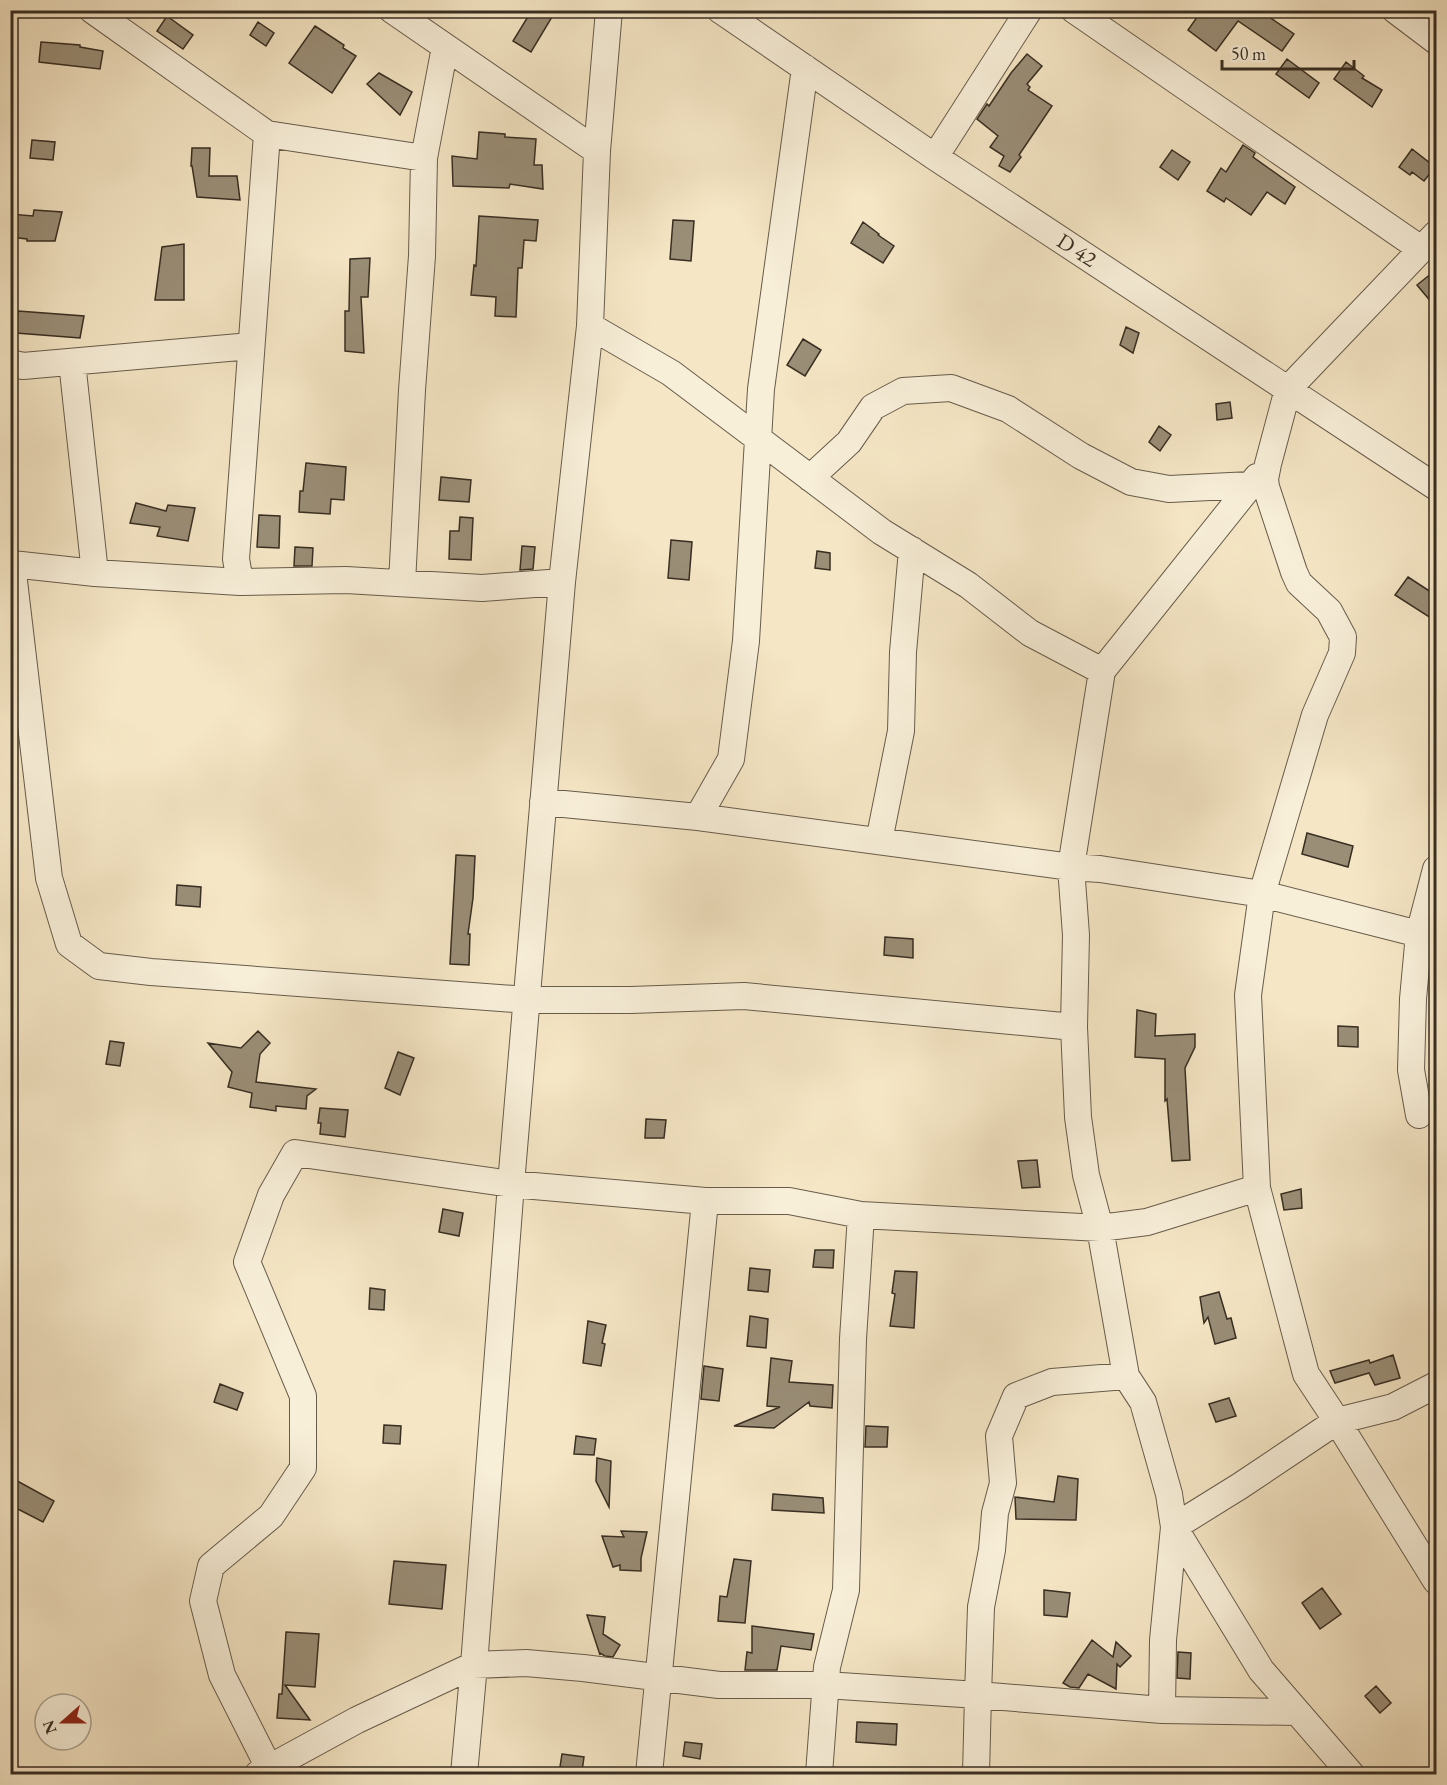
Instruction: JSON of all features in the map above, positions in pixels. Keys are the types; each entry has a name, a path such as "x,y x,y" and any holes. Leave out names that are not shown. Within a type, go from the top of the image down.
{"street":[{"path":"92,10 267,134 424,158"},
{"path":"392,10 597,151"},
{"path":"464,1774 562,582 590,326 597,151 609,10"},
{"name":"D 42","path":"720,10 935,157 1437,487"},
{"path":"935,157 1029,10"},
{"path":"1074,10 1429,241 1288,389 1268,464 1266,487 1294,572 1299,583 1329,611 1343,637 1342,653 1315,715 1262,894 1248,995 1257,1188 1306,1374 1437,1581"},
{"path":"1395,10 1437,41"},
{"path":"402,583 422,255 424,158 445,47"},
{"path":"698,817 731,759 746,641 763,377 805,68"},
{"path":"240,582 236,559 267,134"},
{"path":"590,326 671,373 882,532 968,585 1030,633 1102,671"},
{"path":"10,363 23,366 109,360 156,353 251,346"},
{"path":"72,362 95,573"},
{"path":"810,478 849,442 873,407 903,392 951,388 1008,409 1081,456 1131,482 1169,489 1251,485"},
{"path":"1162,1710 1162,1640 1174,1527 1169,1494 1143,1402 1126,1376 1100,1228 1086,1175 1078,1117 1074,1027 1076,935 1071,867 1102,671 1268,464"},
{"path":"879,841 901,731 903,652 912,550"},
{"path":"562,582 482,588 346,580 240,582 95,573 11,563 49,878 69,944 99,966 130,970 527,1000 631,1000 744,996 1074,1027"},
{"path":"543,802 698,817 1100,869 1262,894 1428,939"},
{"path":"1419,1115 1411,1070 1413,999 1428,939 1437,869"},
{"path":"1257,1188 1147,1222 1100,1228 861,1215 789,1201 705,1201 511,1184 295,1153 271,1195 247,1262 303,1396 303,1468 271,1516 211,1566 203,1601 222,1675 264,1771 357,1720 474,1665 526,1663 719,1685 825,1685 1162,1710 1297,1712"},
{"path":"648,1774 705,1201"},
{"path":"819,1774 827,1667 846,1590 853,1339 861,1215"},
{"path":"976,1774 981,1607 992,1550 995,1513 1003,1483 999,1436 1016,1396 1052,1382 1126,1376"},
{"path":"1174,1527 1337,1421 1393,1407 1437,1385"},
{"path":"1174,1527 1261,1670 1351,1774"}],"building":[{"path":"532,10 543,10 552,17 531,52 513,41"},
{"path":"1202,10 1259,10 1294,34 1282,51 1238,21 1216,51 1188,30"},
{"path":"167,16 193,35 183,49 157,31"},
{"path":"258,22 274,33 266,46 250,35"},
{"path":"315,26 356,56 332,93 289,63"},
{"path":"41,42 80,45 80,47 103,51 100,69 39,62"},
{"path":"1027,54 1042,66 1027,84 1030,87 1028,90 1052,106 1010,172 999,166 1004,156 990,147 998,136 977,119"},
{"path":"1287,59 1319,83 1309,98 1276,74"},
{"path":"1346,62 1364,76 1362,78 1382,90 1372,107 1334,79"},
{"path":"379,73 412,92 400,115 367,84"},
{"path":"479,132 536,139 534,165 542,165 543,189 510,184 509,188 453,186 452,156 477,159"},
{"path":"32,140 55,142 53,160 30,158"},
{"path":"1243,145 1255,153 1253,157 1295,187 1285,204 1267,192 1251,215 1226,198 1224,202 1207,191 1221,168 1226,172"},
{"path":"192,148 210,148 209,176 237,176 240,200 197,197 191,166"},
{"path":"1412,149 1435,167 1424,181 1412,172 1410,175 1399,167"},
{"path":"1172,150 1190,162 1178,180 1160,167"},
{"path":"34,210 62,212 55,241 27,241 27,239 10,237 10,214 33,216"},
{"path":"479,216 538,220 536,241 524,240 522,268 518,268 516,317 495,316 496,297 471,295 474,265 476,266"},
{"path":"673,220 694,221 691,261 670,259"},
{"path":"863,222 894,246 883,263 851,243"},
{"path":"184,244 184,300 155,300 162,247"},
{"path":"370,258 368,297 361,297 364,353 345,351 345,311 349,311 350,259"},
{"path":"1437,269 1437,309 1417,285"},
{"path":"18,311 84,316 80,338 16,333"},
{"path":"1126,327 1139,333 1133,353 1120,345"},
{"path":"803,339 821,350 805,376 787,365"},
{"path":"1230,402 1232,418 1217,420 1216,404"},
{"path":"1159,426 1171,435 1160,451 1149,442"},
{"path":"306,463 346,467 344,500 331,499 330,514 299,512 300,491 303,491"},
{"path":"441,477 471,480 469,502 439,500"},
{"path":"136,503 166,511 168,505 195,508 188,541 157,536 160,527 130,523"},
{"path":"259,515 280,516 279,548 257,547"},
{"path":"460,517 473,518 471,560 449,559 450,531 459,531"},
{"path":"671,540 692,542 689,580 668,578"},
{"path":"522,546 535,547 533,569 520,570"},
{"path":"295,547 313,548 312,566 294,566"},
{"path":"817,551 830,553 830,570 815,568"},
{"path":"1408,577 1437,596 1437,622 1395,595"},
{"path":"1307,833 1353,846 1348,867 1302,854"},
{"path":"456,855 475,856 468,934 470,934 469,965 450,964"},
{"path":"177,885 201,887 200,907 176,905"},
{"path":"885,937 913,939 913,958 884,955"},
{"path":"1137,1010 1156,1014 1155,1036 1195,1034 1195,1047 1185,1068 1190,1160 1172,1161 1167,1099 1165,1101 1165,1059 1135,1057"},
{"path":"1338,1026 1358,1027 1358,1047 1338,1046"},
{"path":"258,1031 270,1043 260,1054 256,1082 316,1089 307,1096 306,1109 276,1106 276,1111 250,1107 252,1093 228,1087 232,1072 208,1043 241,1048"},
{"path":"110,1041 124,1043 120,1066 106,1064"},
{"path":"398,1052 414,1058 400,1095 385,1088"},
{"path":"320,1108 348,1110 345,1137 320,1134 321,1123 318,1123"},
{"path":"646,1119 666,1120 664,1138 645,1138"},
{"path":"1037,1160 1040,1187 1022,1188 1018,1161"},
{"path":"1301,1189 1302,1208 1284,1210 1281,1194"},
{"path":"443,1209 463,1213 459,1236 439,1232"},
{"path":"815,1250 834,1250 833,1268 813,1267"},
{"path":"750,1268 770,1270 768,1292 748,1290"},
{"path":"895,1271 917,1272 914,1328 890,1326 895,1294 892,1293"},
{"path":"370,1288 385,1290 384,1310 369,1309"},
{"path":"1219,1292 1227,1319 1231,1318 1236,1338 1215,1344 1208,1317 1204,1323 1200,1297"},
{"path":"750,1316 768,1319 766,1348 747,1346"},
{"path":"588,1321 606,1325 601,1366 583,1363"},
{"path":"1393,1355 1400,1378 1375,1385 1369,1373 1335,1383 1330,1371 1369,1360 1370,1363"},
{"path":"771,1358 792,1361 789,1382 833,1385 832,1408 810,1406 809,1402 774,1428 734,1426 780,1407 767,1406"},
{"path":"704,1366 723,1369 719,1401 701,1399"},
{"path":"220,1384 243,1393 237,1410 214,1402"},
{"path":"1229,1398 1236,1416 1216,1422 1209,1404"},
{"path":"384,1425 401,1426 400,1444 383,1443"},
{"path":"866,1426 888,1427 887,1447 865,1447"},
{"path":"576,1436 596,1439 594,1455 574,1454"},
{"path":"597,1458 611,1461 609,1507 596,1481"},
{"path":"1058,1476 1078,1479 1076,1520 1016,1519 1015,1497 1054,1502"},
{"path":"10,1477 54,1501 43,1522 10,1505"},
{"path":"773,1494 823,1498 824,1513 772,1510"},
{"path":"621,1531 647,1532 641,1558 641,1571 620,1570 620,1565 613,1567 602,1536 624,1537"},
{"path":"734,1559 751,1561 745,1623 718,1621 720,1596 727,1597"},
{"path":"394,1561 446,1565 442,1609 389,1604"},
{"path":"1322,1588 1341,1614 1320,1629 1302,1603"},
{"path":"1044,1590 1070,1593 1067,1617 1044,1615"},
{"path":"587,1615 605,1617 603,1634 620,1645 613,1657 600,1653 600,1655"},
{"path":"752,1626 814,1634 811,1650 781,1646 777,1670 745,1670 747,1652 752,1653"},
{"path":"286,1632 319,1634 315,1687 285,1685 310,1720 277,1718 279,1694 282,1694"},
{"path":"1092,1640 1113,1657 1116,1642 1131,1656 1120,1667 1117,1664 1116,1689 1088,1674 1079,1688 1063,1683"},
{"path":"1178,1652 1191,1653 1190,1679 1177,1678"},
{"path":"1376,1686 1391,1703 1380,1713 1365,1696"},
{"path":"857,1722 897,1724 896,1745 856,1742"},
{"path":"685,1742 702,1744 700,1759 683,1756"},
{"path":"562,1754 584,1757 582,1771 560,1767"}]}
